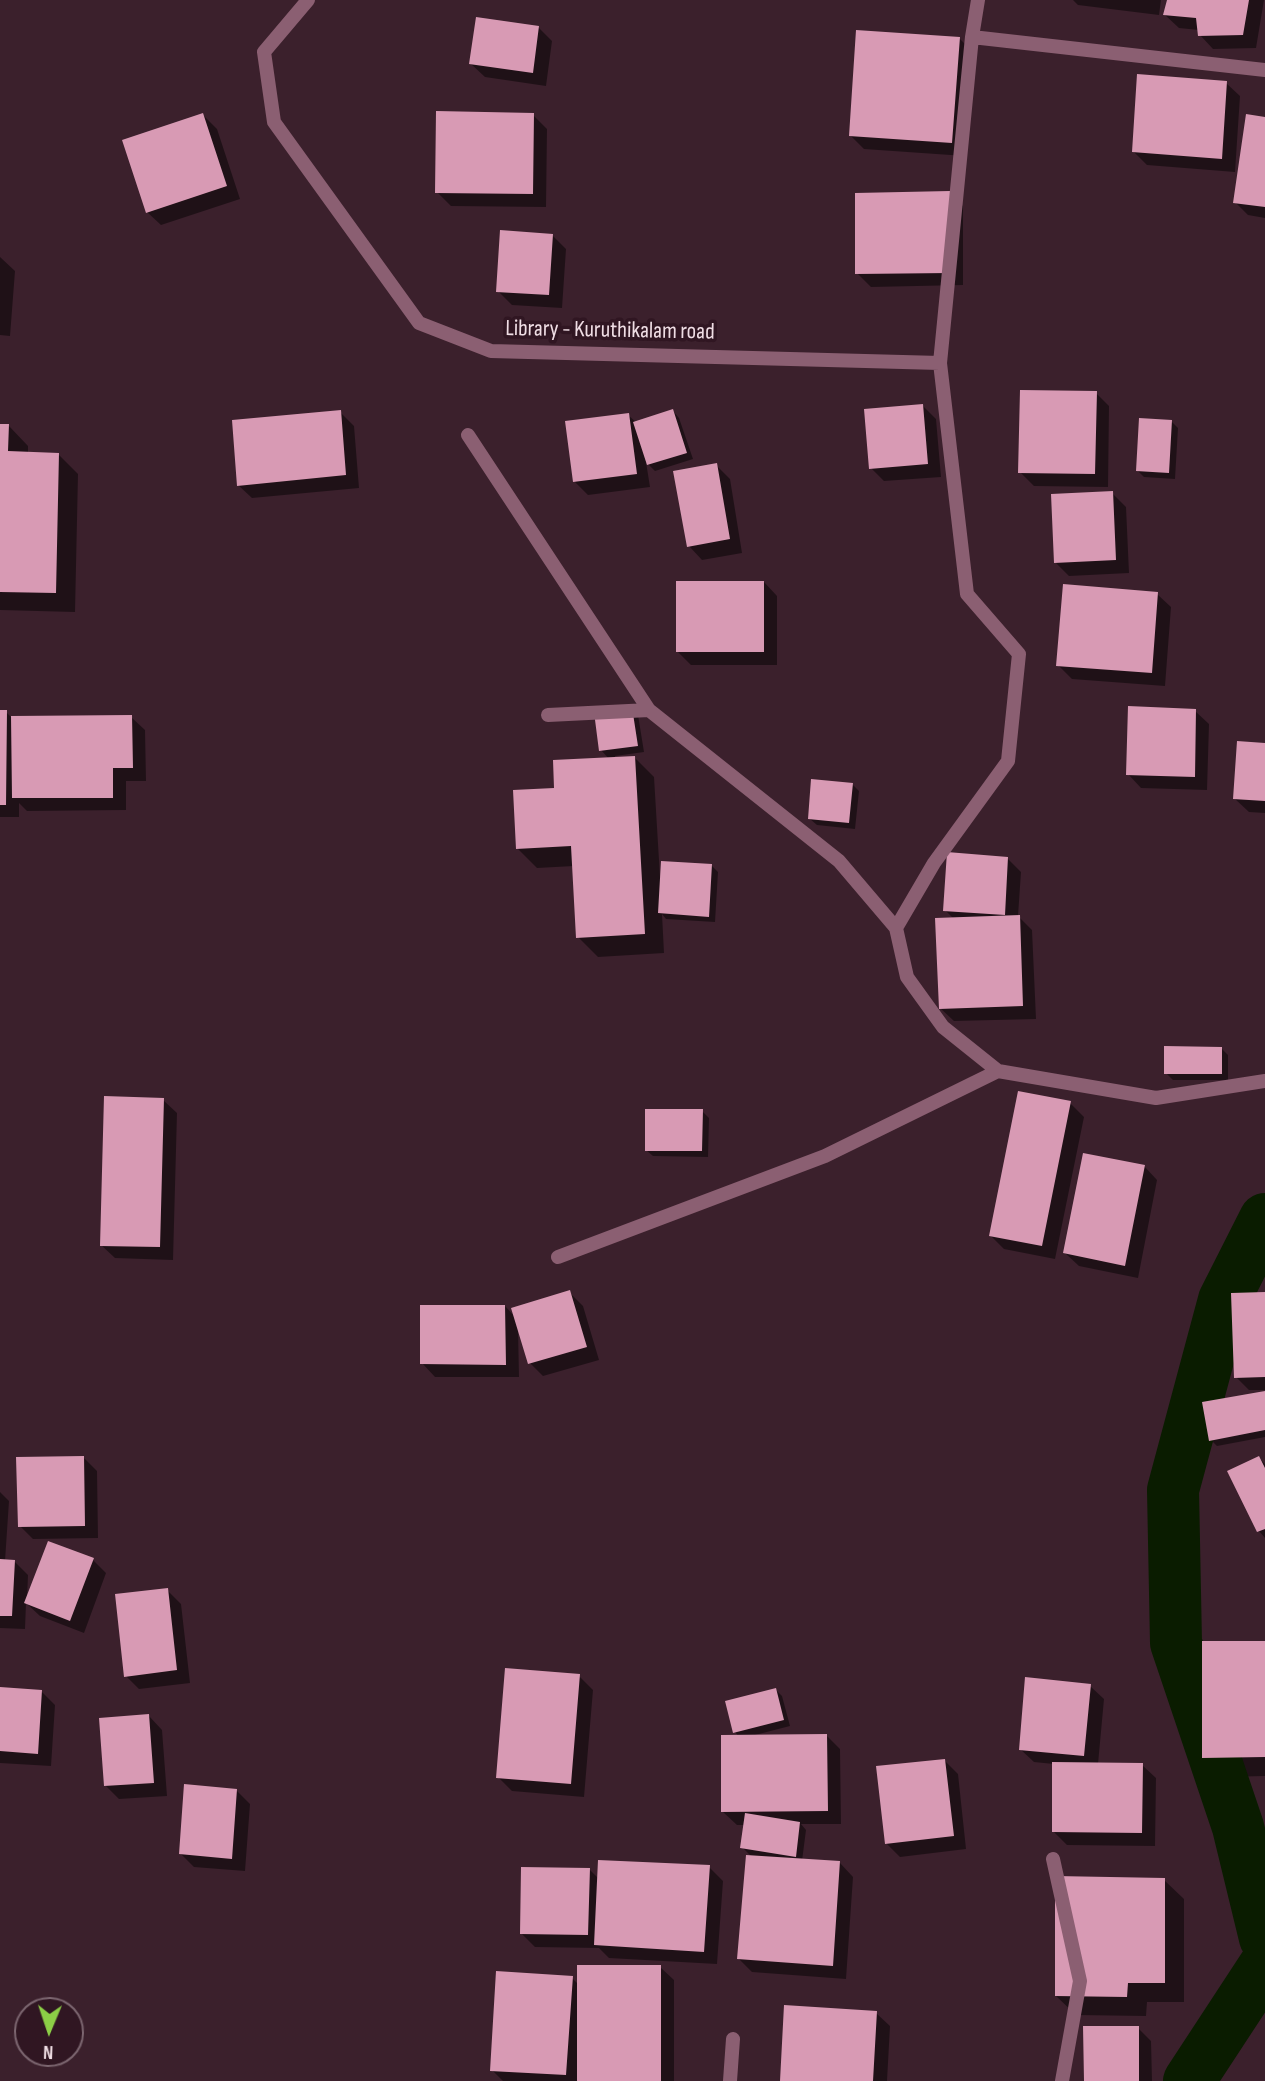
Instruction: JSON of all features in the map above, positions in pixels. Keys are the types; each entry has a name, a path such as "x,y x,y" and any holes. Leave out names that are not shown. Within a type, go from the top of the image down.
{"street":[{"name":"Library - Kuruthikalam road","path":"308,0 264,52 274,122 419,323 491,351 940,363"},
{"path":"896,928 934,863 1008,761 1019,654 967,594 940,363 972,37 978,0"},
{"path":"972,37 1265,71"},
{"path":"468,435 649,710 839,861 896,928 907,977 943,1027 998,1071 1156,1098 1265,1081"},
{"path":"548,715 649,710"},
{"path":"558,1257 824,1156 998,1071"},
{"path":"1053,1859 1080,1981 1062,2081"},
{"path":"730,2081 733,2039"}],"building":[{"path":"1167,0 1249,0 1243,35 1198,36 1196,18 1163,15"},
{"path":"476,17 539,26 533,73 469,64"},
{"path":"856,30 960,37 952,143 849,136"},
{"path":"1137,74 1227,81 1222,159 1132,152"},
{"path":"436,111 534,113 533,194 435,193"},
{"path":"203,113 227,186 146,213 122,140"},
{"path":"1246,114 1265,117 1265,207 1233,203"},
{"path":"950,191 950,273 855,274 855,193"},
{"path":"500,230 553,234 549,295 496,292"},
{"path":"1020,390 1097,391 1095,474 1018,473"},
{"path":"923,404 928,464 869,469 864,409"},
{"path":"673,409 687,453 647,465 633,422"},
{"path":"341,410 346,475 237,486 232,420"},
{"path":"629,413 637,474 573,482 565,421"},
{"path":"1139,418 1172,420 1169,473 1136,471"},
{"path":"0,424 9,424 8,451 59,453 56,593 0,592"},
{"path":"717,463 730,539 687,547 673,471"},
{"path":"1113,491 1116,560 1054,563 1051,494"},
{"path":"676,581 764,581 764,652 676,652"},
{"path":"1063,584 1158,592 1152,673 1056,666"},
{"path":"1128,706 1196,709 1195,777 1126,775"},
{"path":"632,707 638,746 599,751 594,712"},
{"path":"0,710 7,710 6,805 0,805"},
{"path":"132,715 133,768 113,768 113,798 12,798 11,716"},
{"path":"1237,741 1265,743 1265,801 1233,799"},
{"path":"635,756 645,934 576,938 571,846 516,849 513,790 554,788 553,760"},
{"path":"811,779 853,783 849,823 808,819"},
{"path":"947,852 1008,857 1005,915 943,911"},
{"path":"661,861 712,864 709,917 658,913"},
{"path":"1020,915 1023,1006 939,1009 935,918"},
{"path":"1164,1046 1222,1047 1222,1074 1164,1074"},
{"path":"1018,1091 1071,1101 1042,1246 989,1236"},
{"path":"104,1096 164,1098 160,1247 100,1246"},
{"path":"645,1109 703,1109 702,1151 645,1151"},
{"path":"1083,1153 1145,1165 1125,1266 1063,1253"},
{"path":"570,1290 587,1347 528,1364 511,1308"},
{"path":"1265,1292 1265,1377 1234,1378 1231,1293"},
{"path":"420,1305 505,1305 506,1365 420,1364"},
{"path":"1265,1391 1265,1430 1209,1441 1202,1402"},
{"path":"84,1456 85,1526 18,1527 16,1457"},
{"path":"1259,1456 1265,1468 1265,1529 1257,1532 1227,1471"},
{"path":"48,1541 94,1558 70,1621 24,1603"},
{"path":"0,1559 15,1560 12,1616 0,1616"},
{"path":"168,1588 177,1670 124,1677 115,1594"},
{"path":"1202,1641 1265,1641 1265,1757 1202,1758"},
{"path":"505,1668 580,1674 571,1784 496,1778"},
{"path":"1025,1677 1091,1684 1084,1756 1019,1750"},
{"path":"0,1687 42,1690 38,1754 0,1751"},
{"path":"776,1688 784,1720 733,1733 725,1701"},
{"path":"149,1714 154,1783 104,1786 99,1718"},
{"path":"827,1734 828,1811 721,1812 721,1735"},
{"path":"945,1759 954,1836 885,1844 876,1766"},
{"path":"1052,1762 1143,1763 1142,1833 1052,1832"},
{"path":"184,1784 237,1789 232,1859 179,1854"},
{"path":"745,1813 800,1822 796,1857 740,1848"},
{"path":"746,1855 840,1861 833,1966 737,1959"},
{"path":"598,1860 710,1865 704,1952 594,1945"},
{"path":"521,1867 590,1868 588,1935 520,1934"},
{"path":"1055,1876 1165,1878 1165,1983 1128,1983 1127,1997 1055,1996"},
{"path":"577,1965 661,1965 661,2081 577,2081"},
{"path":"496,1971 573,1976 566,2075 490,2071"},
{"path":"784,2005 877,2011 873,2081 780,2081"},
{"path":"1083,2026 1139,2026 1139,2081 1084,2081"}],"waterway":[{"path":"1265,1219 1224,1300 1173,1490 1176,1643 1238,1827 1265,1938"},
{"path":"1189,2081 1265,1965"}]}
